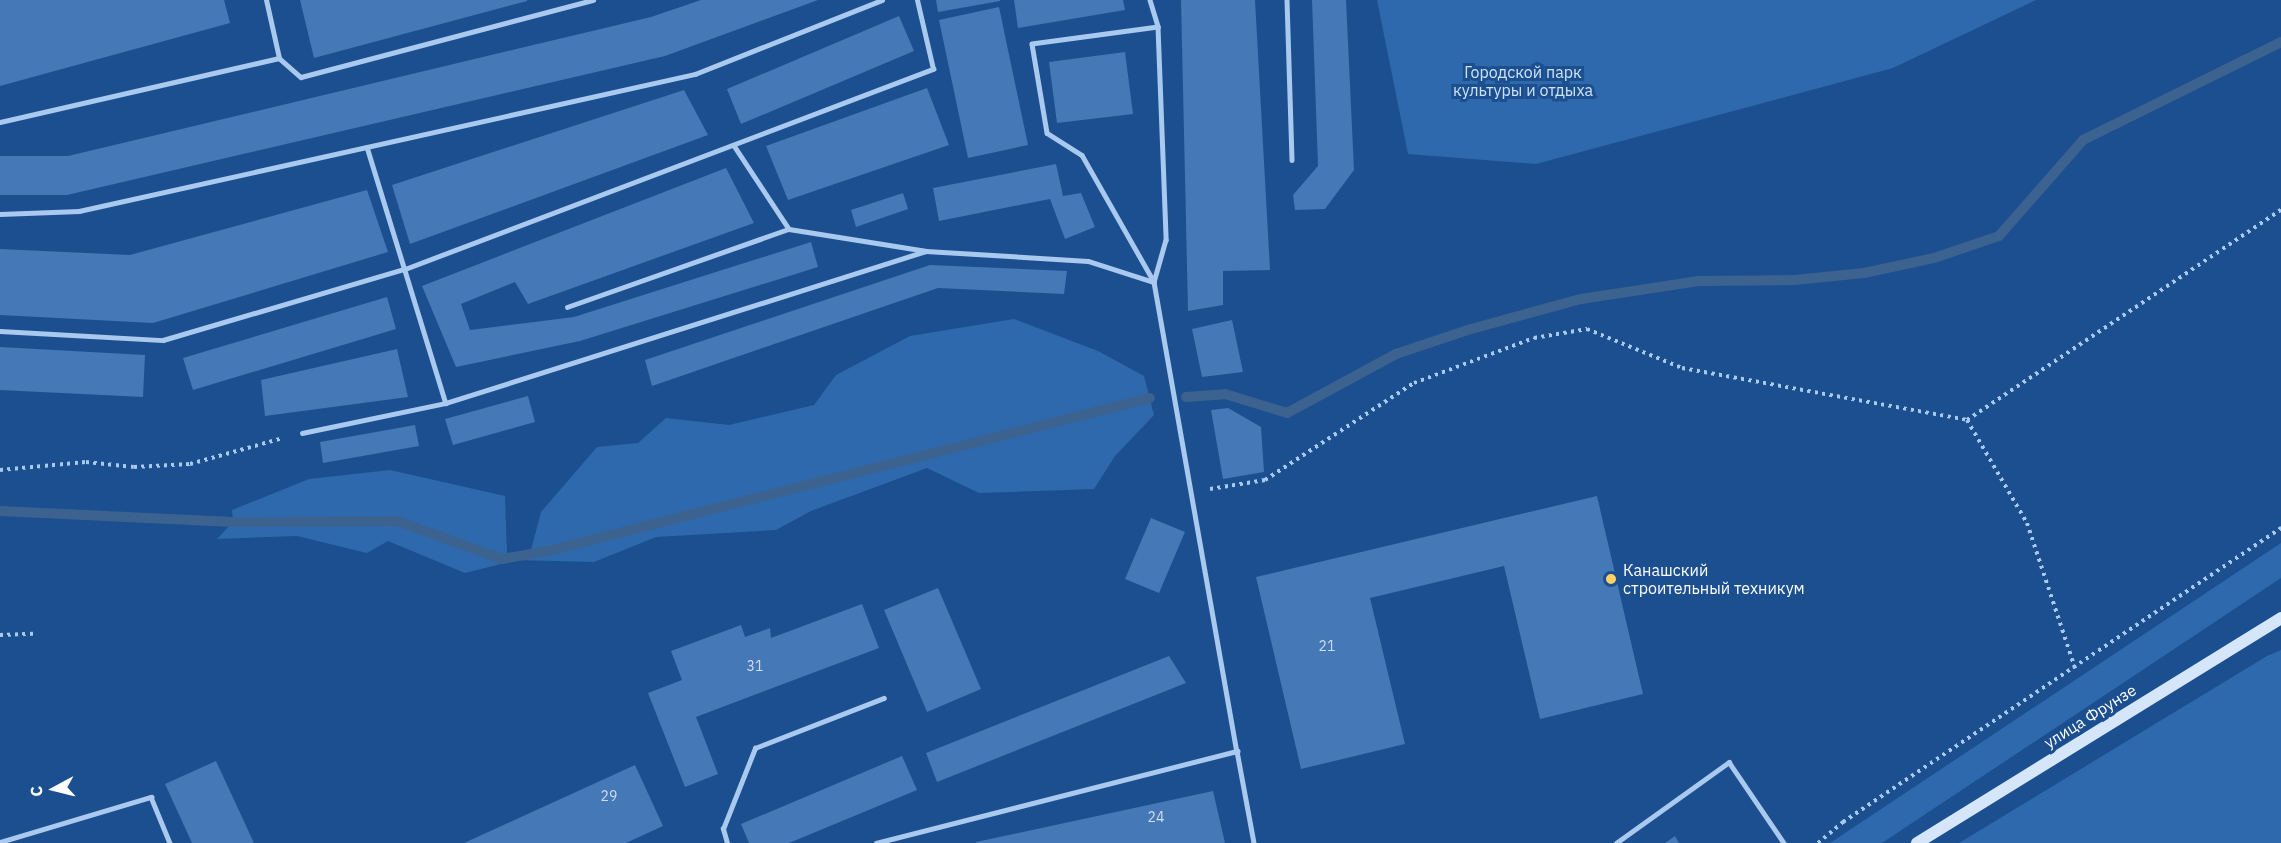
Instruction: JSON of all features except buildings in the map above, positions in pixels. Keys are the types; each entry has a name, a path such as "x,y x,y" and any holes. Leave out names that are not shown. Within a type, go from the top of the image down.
{"main road":[{"name":"улица Фрунзе","path":"1917,843 2281,618"}],"lane":[{"path":"266,0 279,58 301,77 593,0"},
{"path":"0,214 79,211 695,74 882,0"},
{"path":"0,331 163,340 405,268 735,147 933,69 917,0"},
{"path":"1150,0 1158,27 1166,240 1154,282"},
{"path":"1287,0 1292,160"},
{"path":"1158,27 1032,44 1047,133 1082,155 1154,282 1189,492 1254,843"},
{"path":"0,122 279,58"},
{"path":"367,147 446,403"},
{"path":"735,147 789,229"},
{"path":"567,307 789,229 927,251 1088,261 1154,282"},
{"path":"302,433 446,403 927,251"},
{"path":"727,843 723,829 755,748 884,698"},
{"path":"876,843 1237,751"},
{"path":"1617,843 1729,762 1784,843"},
{"path":"0,842 151,796 170,843"}],"path":[{"path":"1189,492 1264,480 1414,383 1534,338 1587,329 1682,368 1967,420 2281,210"},
{"path":"1967,420 2027,523 2075,668"},
{"path":"0,470 86,462 134,467 190,464 302,433"},
{"path":"1818,843 1843,822 2281,528"},
{"path":"0,635 33,634"}],"green space":[{"name":"Городской парк культуры и отдыха","path":"1377,0 2036,0 1893,68 1536,164 1408,154"},
{"path":"1014,319 1098,351 1144,376 1154,415 1115,456 1094,489 979,493 927,468 811,511 776,530 656,537 594,562 517,560 465,573 388,541 367,553 297,536 217,539 233,522 232,510 309,479 390,470 505,496 507,553 531,550 541,512 597,447 638,443 666,418 729,425 814,405 836,375 910,336"},
{"path":"2281,543 2281,578 1882,843 1830,843"},
{"path":"2281,650 2281,843 1959,843 2267,656"}],"waterway":[{"path":"1186,397 1225,394 1287,413 1396,354 1471,329 1581,299 1699,281 1795,280 1864,273 1934,258 1999,236 2083,140 2281,42"},
{"path":"0,511 233,522 397,521 502,559 548,551 1150,398"}],"place":[{"name":"Канашский строительный техникум","path":"1611,579"}]}
